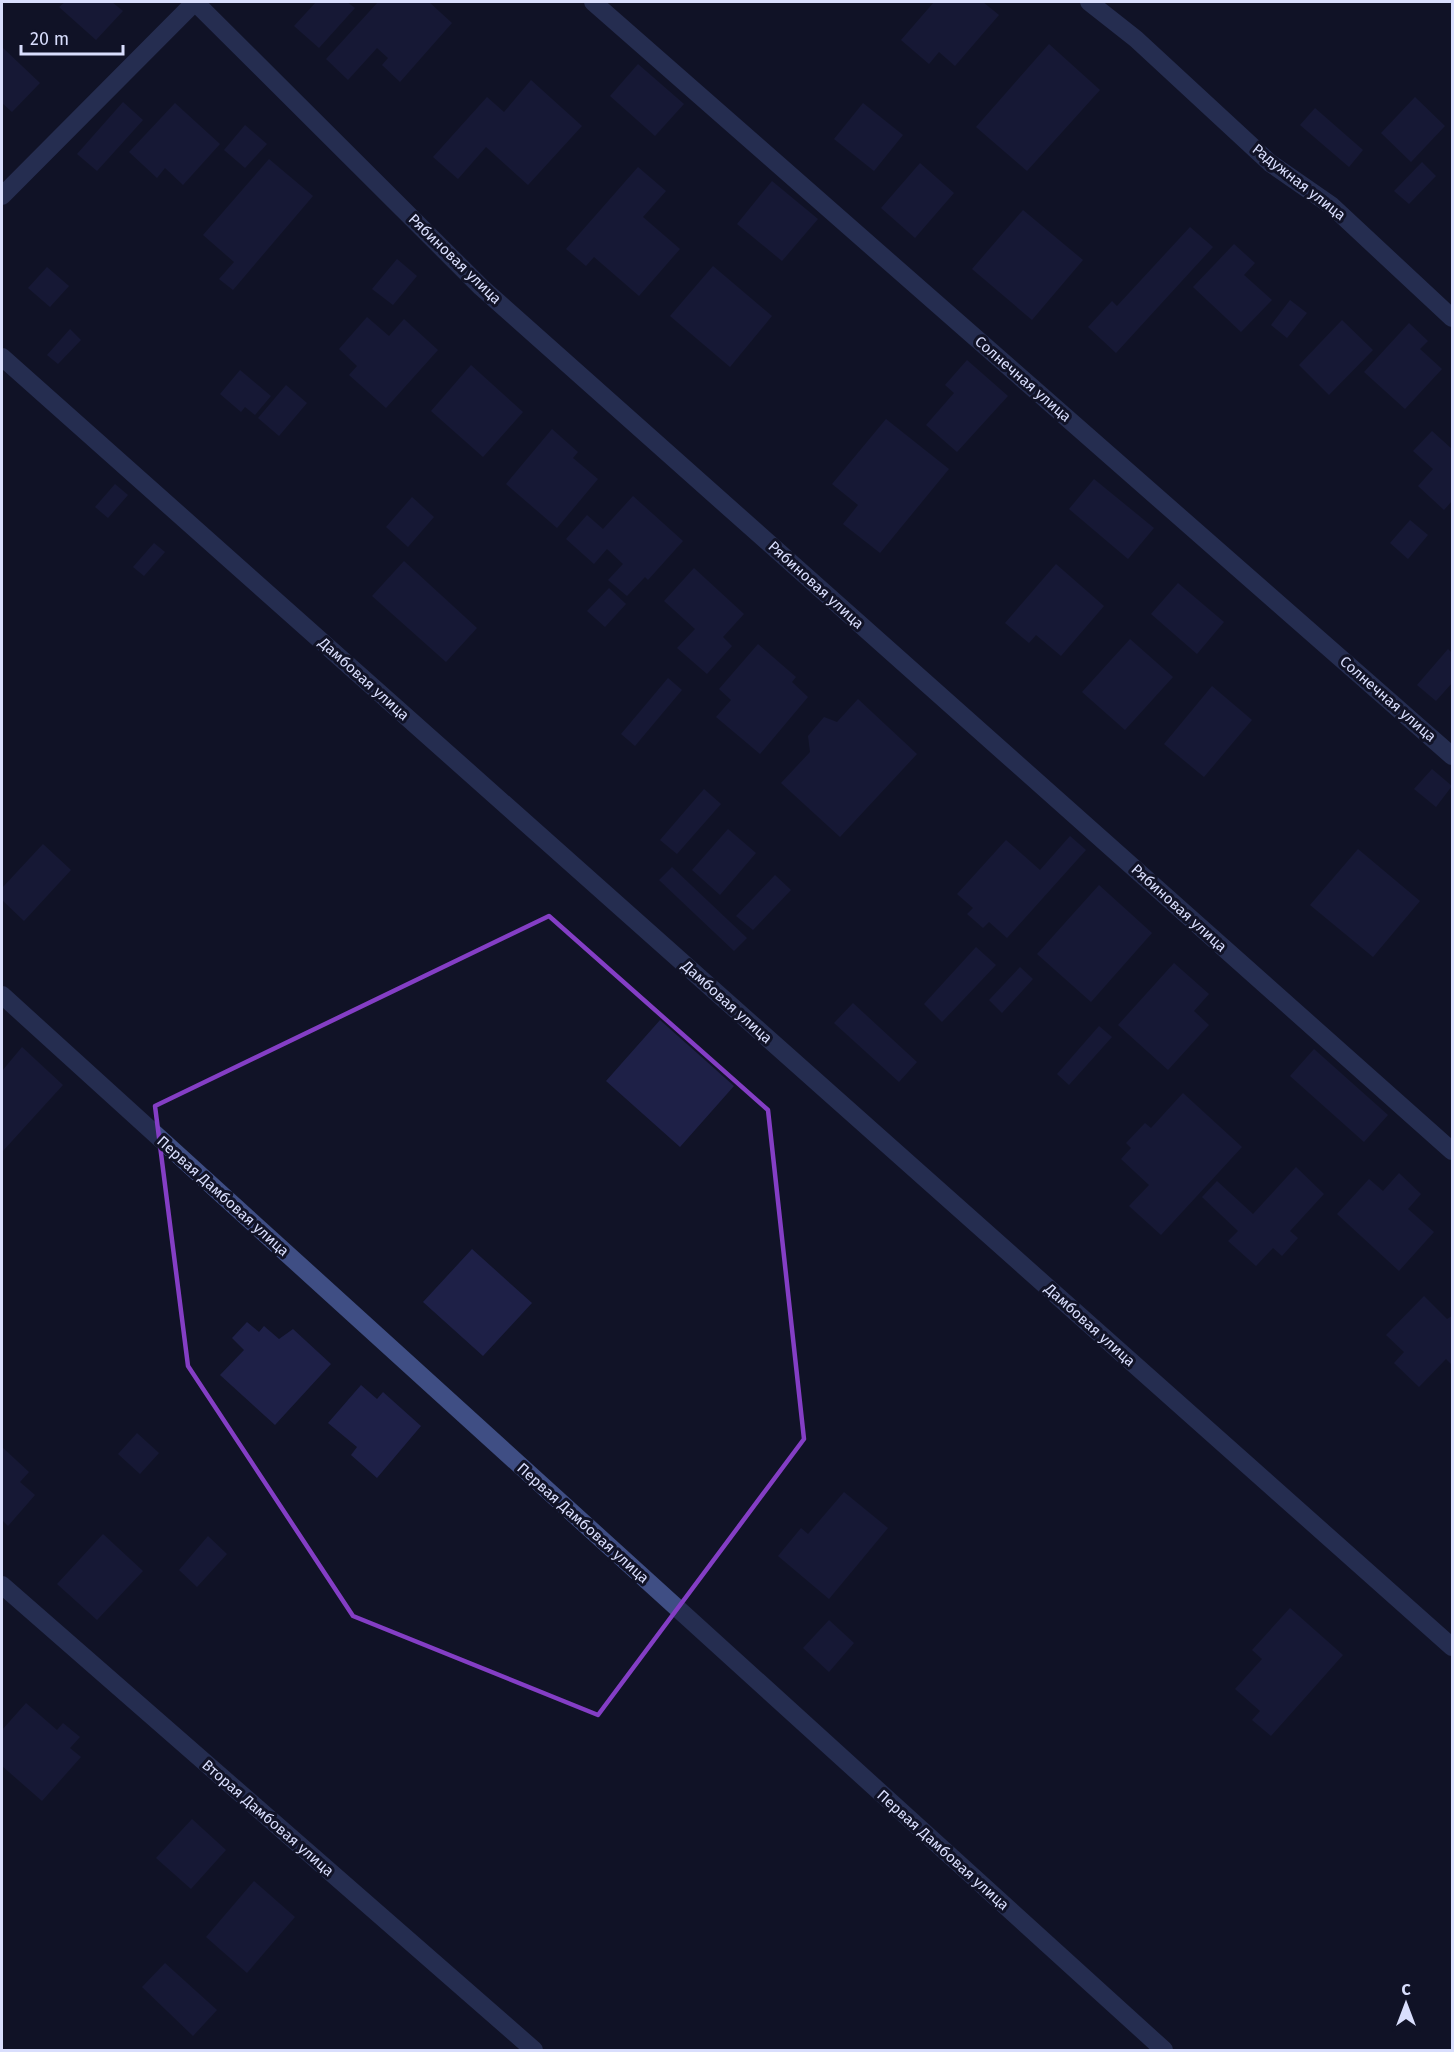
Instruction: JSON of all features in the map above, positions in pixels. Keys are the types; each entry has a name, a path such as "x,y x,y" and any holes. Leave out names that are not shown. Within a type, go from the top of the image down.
{"street":[{"path":"2,196 195,2"},
{"name":"Рябиновая улица","path":"195,2 481,287 1452,1151"},
{"name":"Солнечная улица","path":"593,2 1452,756"},
{"name":"Радужная улица","path":"1089,2 1136,39 1270,163 1332,206 1452,318"},
{"name":"Дамбовая улица","path":"2,357 1452,1647"},
{"name":"Первая Дамбовая улица","path":"2,995 1164,2050"},
{"name":"Вторая Дамбовая улица","path":"2,1585 534,2050"}],"highlighted area":[{"path":"549,916 768,1110 804,1439 598,1715 353,1616 188,1366 155,1106"}],"building":[{"path":"65,2 112,2 123,11 96,40 59,7"},
{"path":"316,2 347,2 355,8 319,48 294,26"},
{"path":"378,2 429,2 452,23 400,82 382,65 388,58 377,48 348,80 326,59"},
{"path":"934,2 983,2 999,15 955,66 939,52 929,64 901,40"},
{"path":"1049,44 1100,90 1027,171 976,127"},
{"path":"2,47 40,83 12,112 2,103"},
{"path":"638,64 684,104 655,136 610,96"},
{"path":"531,80 582,126 528,185 486,147 458,179 433,157 487,97 504,112"},
{"path":"1415,97 1445,126 1411,162 1381,133"},
{"path":"123,102 143,120 97,171 77,154"},
{"path":"175,103 220,144 183,185 165,168 157,178 129,152"},
{"path":"863,103 903,135 874,171 834,139"},
{"path":"1315,108 1363,150 1349,167 1300,125"},
{"path":"245,125 267,144 245,168 224,150"},
{"path":"269,159 313,196 233,290 219,279 234,262 203,235"},
{"path":"1422,162 1436,176 1409,204 1394,191"},
{"path":"920,163 954,193 915,238 881,208"},
{"path":"638,167 666,191 643,217 680,249 639,296 594,257 586,266 566,249"},
{"path":"772,181 818,219 782,261 737,224"},
{"path":"1023,210 1083,260 1032,320 972,269"},
{"path":"1190,227 1213,247 1116,353 1088,327 1112,301 1117,306"},
{"path":"1234,244 1255,263 1244,275 1272,300 1241,332 1193,287"},
{"path":"397,259 417,276 393,305 372,289"},
{"path":"713,266 772,316 730,367 670,316"},
{"path":"47,267 69,286 50,307 28,288"},
{"path":"1290,300 1307,313 1287,338 1271,325"},
{"path":"367,317 389,336 404,319 438,350 386,408 349,375 357,366 339,349"},
{"path":"1342,320 1373,350 1329,395 1299,365"},
{"path":"1409,323 1428,341 1420,349 1442,369 1405,409 1364,372"},
{"path":"70,329 81,340 58,364 47,355"},
{"path":"967,360 1008,396 957,452 926,425 954,393 945,385"},
{"path":"471,365 523,412 483,457 431,411"},
{"path":"240,370 271,396 255,415 245,407 241,412 220,394"},
{"path":"286,385 307,403 279,436 258,418"},
{"path":"886,419 949,469 880,553 843,524 858,505 832,484"},
{"path":"552,429 578,452 573,458 598,479 557,528 506,484"},
{"path":"1432,431 1452,449 1452,501 1444,510 1418,486 1433,469 1413,451"},
{"path":"1094,479 1154,528 1128,559 1069,509"},
{"path":"115,484 128,495 108,518 95,507"},
{"path":"633,496 683,541 648,580 645,577 627,596 608,580 623,564 607,549 594,564 566,539 587,515 603,529"},
{"path":"412,497 434,517 408,547 386,527"},
{"path":"1410,520 1428,535 1408,559 1390,543"},
{"path":"154,543 165,552 144,576 133,567"},
{"path":"404,561 477,628 446,662 372,596"},
{"path":"1056,564 1104,606 1061,656 1036,635 1029,643 1005,623"},
{"path":"694,568 744,614 723,637 732,646 707,674 677,648 695,629 664,601"},
{"path":"1178,583 1224,622 1197,654 1151,614"},
{"path":"609,588 626,604 605,627 587,611"},
{"path":"1130,639 1173,677 1125,730 1082,692"},
{"path":"758,644 796,677 792,682 808,697 760,754 716,717 731,700 719,689"},
{"path":"1448,649 1452,653 1452,683 1436,701 1417,685"},
{"path":"668,678 682,690 635,746 621,734"},
{"path":"1212,686 1252,720 1204,777 1164,744"},
{"path":"858,699 917,754 840,837 781,783 810,752 808,736 824,717 837,722"},
{"path":"1432,769 1452,786 1436,807 1414,789"},
{"path":"704,789 721,804 677,854 660,840"},
{"path":"728,829 756,853 720,895 692,870"},
{"path":"1070,836 1086,850 1007,938 989,922 983,928 967,914 973,908 957,894 1006,840 1040,870"},
{"path":"43,844 71,870 24,921 2,900 2,888"},
{"path":"1358,849 1420,901 1373,957 1310,905"},
{"path":"672,867 747,938 734,951 659,880"},
{"path":"775,875 791,890 753,930 736,916"},
{"path":"1099,885 1152,933 1091,1002 1037,954"},
{"path":"976,947 996,965 942,1022 924,1004"},
{"path":"1174,963 1209,994 1194,1011 1209,1025 1168,1070 1118,1025"},
{"path":"1020,967 1033,979 1002,1013 989,1000"},
{"path":"853,1003 917,1062 899,1082 834,1023"},
{"path":"660,1020 734,1086 680,1147 606,1081"},
{"path":"1099,1026 1112,1037 1069,1085 1057,1074"},
{"path":"22,1047 63,1085 2,1152 2,1071"},
{"path":"1314,1049 1388,1115 1364,1142 1290,1076"},
{"path":"1183,1093 1242,1147 1161,1235 1129,1206 1149,1185 1121,1159 1131,1148 1126,1143 1145,1123 1151,1128"},
{"path":"1296,1167 1324,1194 1290,1231 1298,1238 1282,1256 1273,1248 1256,1266 1228,1241 1238,1231 1202,1197 1217,1181 1253,1214"},
{"path":"1399,1173 1421,1194 1408,1209 1434,1232 1399,1271 1337,1214 1369,1179 1383,1191"},
{"path":"472,1249 532,1303 483,1356 423,1302"},
{"path":"1424,1296 1447,1319 1452,1316 1452,1365 1446,1359 1419,1387 1394,1363 1404,1352 1386,1335"},
{"path":"247,1322 259,1332 264,1326 279,1339 293,1329 331,1364 275,1425 220,1375 244,1350 232,1338"},
{"path":"361,1385 377,1399 383,1392 421,1426 377,1478 351,1455 357,1447 328,1423"},
{"path":"137,1433 159,1453 140,1474 118,1454"},
{"path":"2,1447 29,1472 20,1482 35,1495 8,1526 2,1520"},
{"path":"844,1492 888,1528 829,1599 778,1556 801,1528 808,1534"},
{"path":"103,1534 143,1571 97,1620 57,1584"},
{"path":"208,1536 227,1554 197,1587 179,1570"},
{"path":"1290,1608 1343,1655 1271,1736 1252,1720 1260,1711 1235,1689 1262,1659 1252,1650"},
{"path":"829,1620 854,1643 829,1672 803,1648"},
{"path":"26,1703 57,1730 63,1723 80,1737 70,1748 81,1757 42,1801 2,1766 2,1730"},
{"path":"192,1819 226,1850 191,1889 156,1858"},
{"path":"254,1881 295,1917 247,1973 206,1937"},
{"path":"165,1963 217,2010 193,2036 142,1987"}]}
